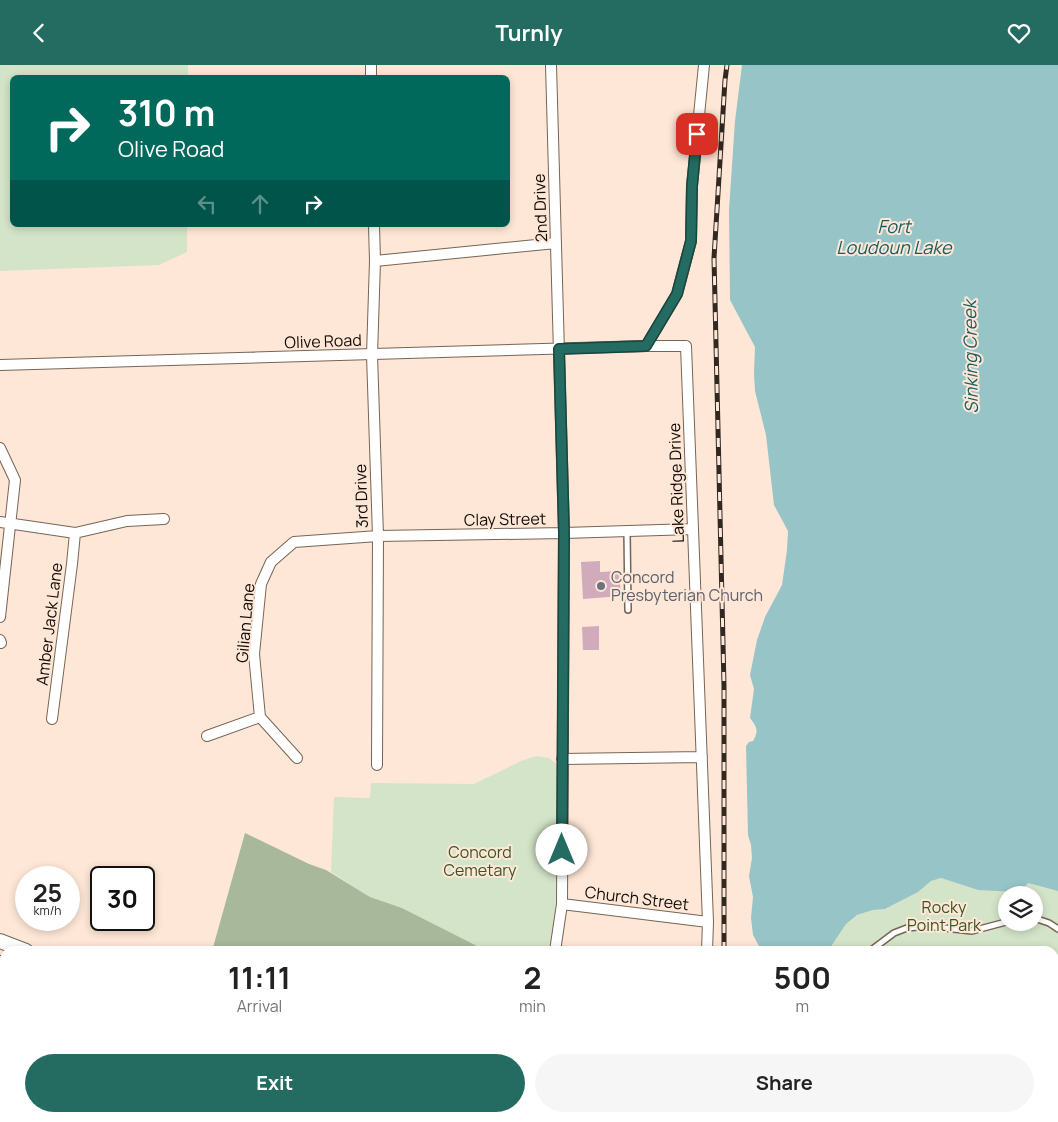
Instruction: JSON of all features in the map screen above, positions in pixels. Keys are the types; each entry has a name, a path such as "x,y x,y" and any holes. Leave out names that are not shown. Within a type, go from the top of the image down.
{"main road":[{"path":"0,941 13,946"}],"street":[{"name":"2nd Drive","path":"551,65 564,533 562,904 555,946"},
{"path":"646,346 677,294 691,241 692,186 704,65"},
{"name":"3rd Drive","path":"374,227 372,355 378,536 377,765"},
{"path":"375,261 556,243"},
{"name":"Olive Road","path":"0,365 646,346"},
{"name":"Lake Ridge Drive","path":"646,346 686,346 708,922 707,946"},
{"path":"0,448 15,480 5,523 8,553 0,617"},
{"path":"5,523 75,533 127,521 164,519"},
{"name":"Clay Street","path":"378,536 693,529"},
{"name":"Amber Jack Lane","path":"52,719 75,533"},
{"name":"Gilian Lane","path":"260,717 254,654 261,584 271,562 294,542 378,536"},
{"path":"207,735 260,717 297,758"},
{"path":"562,759 702,757"},
{"name":"Church Street","path":"562,904 708,922"}],"lane":[{"path":"627,531 628,610"},
{"path":"1043,921 1058,929"},
{"path":"877,946 894,933 907,928 927,926 972,931 998,924"}],"green space":[{"path":"0,65 188,65 188,75 10,75 10,227 187,227 187,252 159,265 0,271"},
{"name":"Concord Cemetary","path":"536,756 549,758 558,765 556,899 552,946 477,946 402,908 370,897 331,872 334,797 370,798 371,783 474,784 521,761"},
{"path":"245,833 309,864 326,870 370,897 402,908 477,946 213,946"},
{"name":"Rocky Point Park","path":"941,878 978,890 998,887 998,931 1043,931 1043,887 1058,891 1058,946 831,946 846,924 857,915 873,910 885,909 918,892 931,881"},
{"name":"Rocky Point Park","path":"1028,883 1039,886 1007,886"}],"water":[{"name":"Fort Loudoun Lake","path":"742,65 1058,65 1058,891 1028,883 1025,886 998,886 998,891 978,890 941,878 931,881 918,892 885,909 873,910 857,915 846,924 831,946 759,946 753,935 751,918 753,897 749,876 752,858 748,835 746,746 749,742 753,741 757,732 750,718 754,689 750,675 757,640 765,617 782,585 788,531 774,505 766,435 755,391 755,347 730,300 729,210 735,121"}],"building":[{"name":"Concord Presbyterian Church","path":"600,561 600,572 619,571 621,596 583,599 581,562"},
{"path":"599,626 599,650 583,650 582,627"}],"railway":[{"path":"724,946 724,686 714,258 727,65"}],"place":[{"name":"Concord Presbyterian Church","path":"601,586"}],"route":[{"path":"562,850 564,533 559,349 646,346 677,294 691,241 692,186 697,134"}],"water label":[{"name":"Sinking Creek","path":"971,357"}]}
